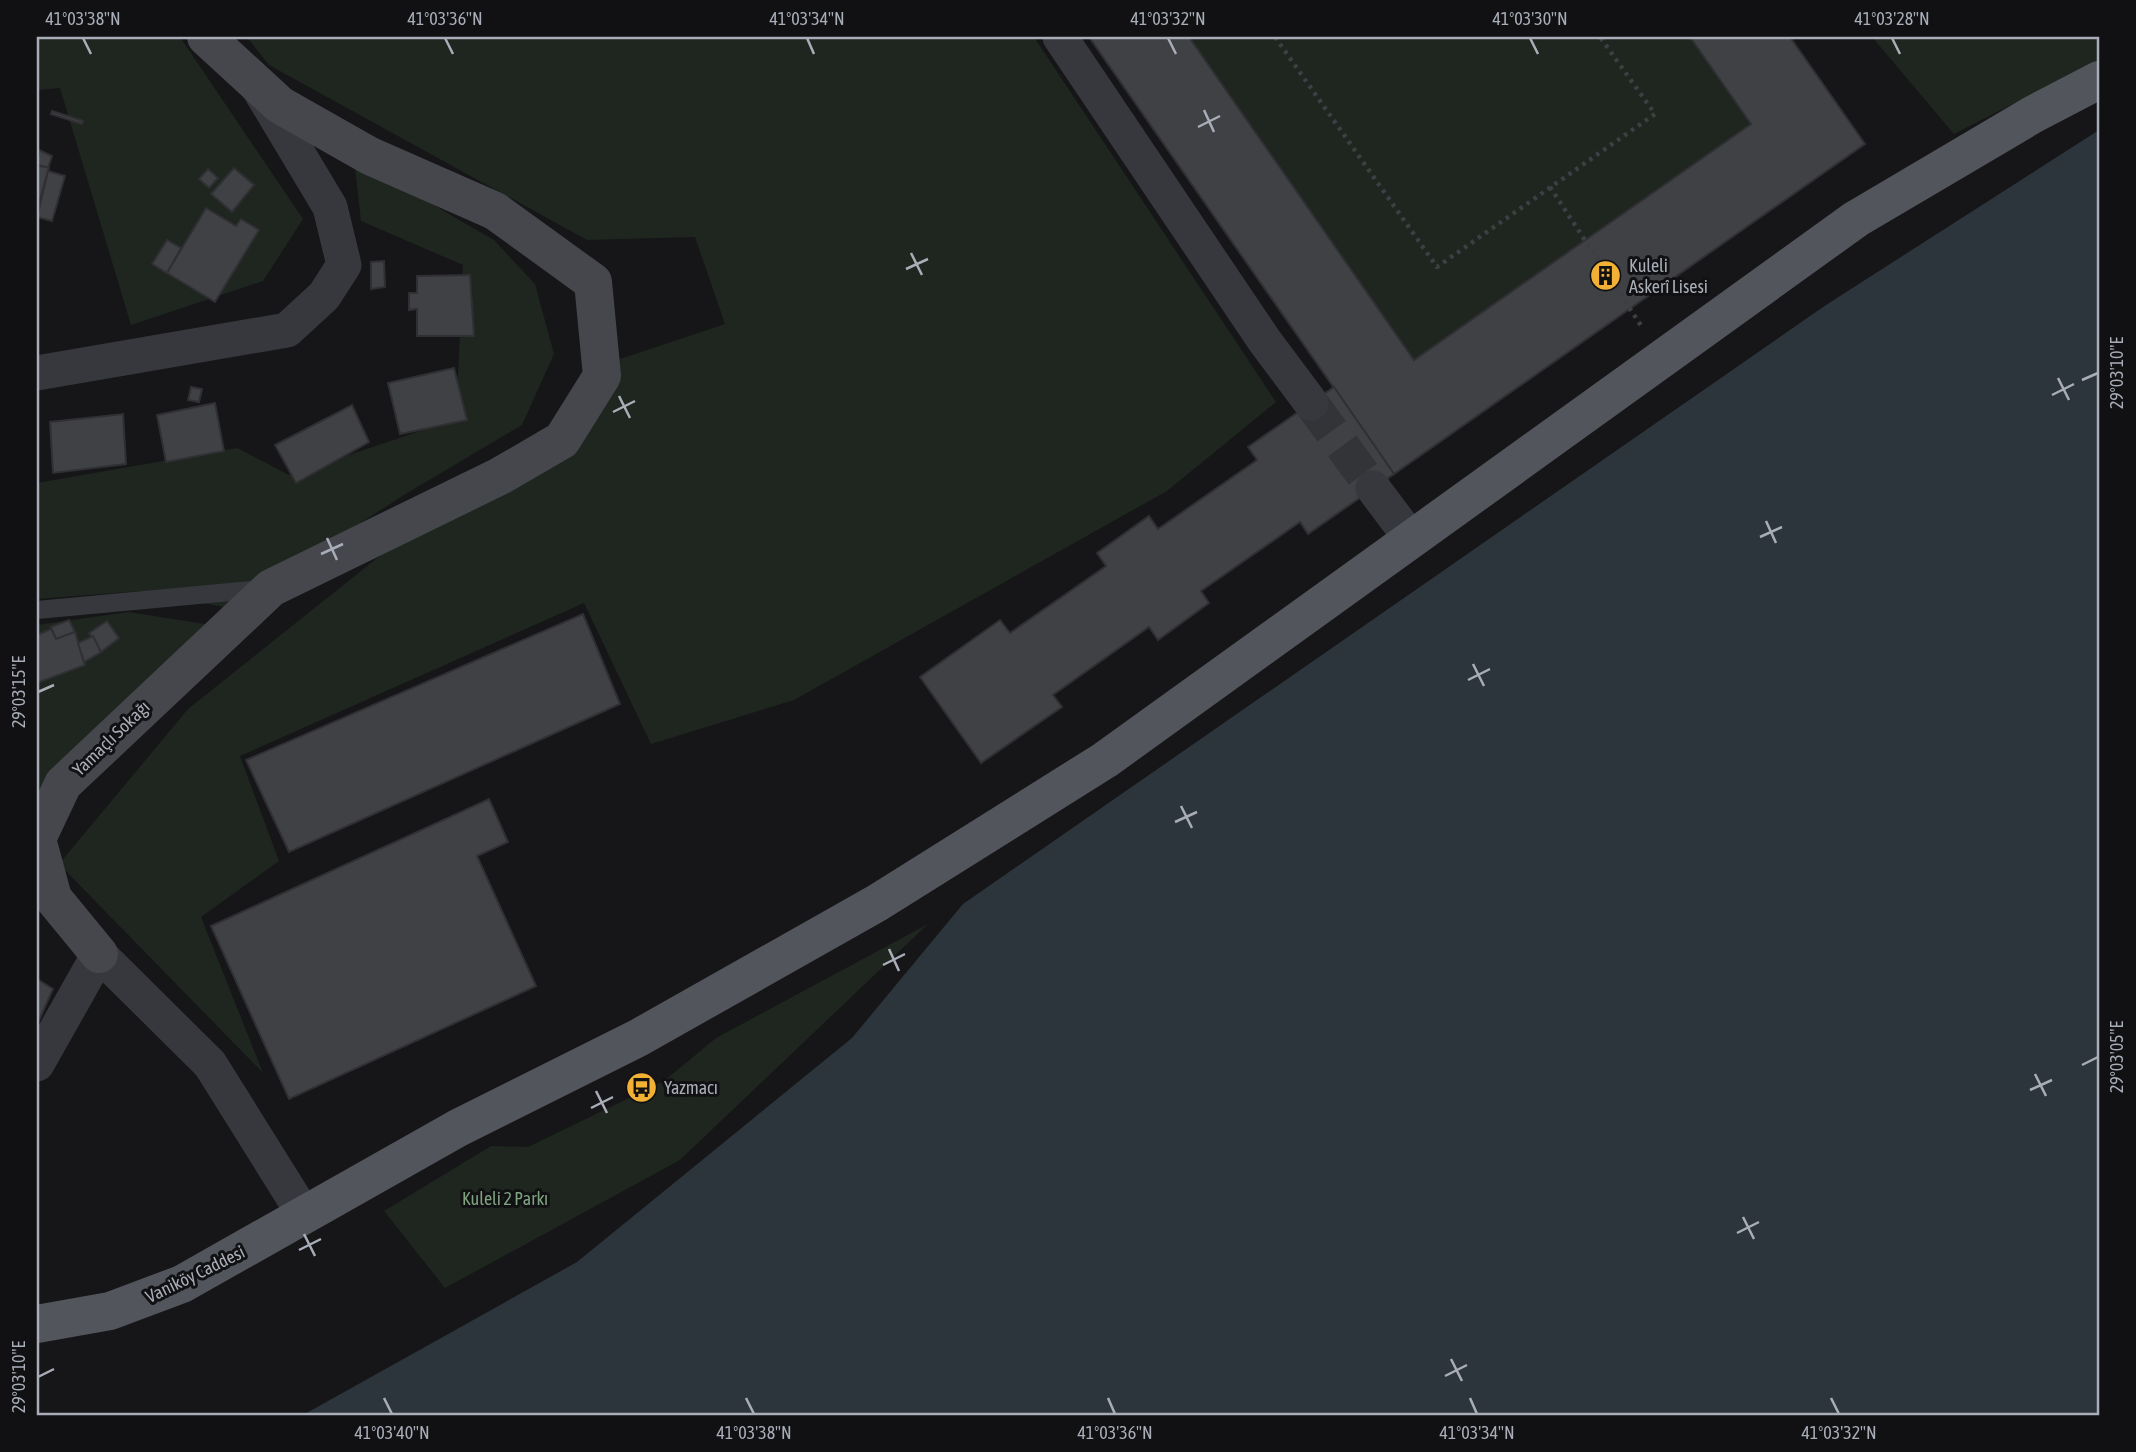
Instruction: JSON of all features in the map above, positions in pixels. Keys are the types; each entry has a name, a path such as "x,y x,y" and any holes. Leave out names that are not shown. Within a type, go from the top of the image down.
{"main road":[{"name":"Vaniköy Caddesi","path":"37,1324 72,1319 144,1300 182,1284 458,1128 638,1038 877,903 1105,760 1856,219 2032,115 2099,80"}],"street":[{"name":"Yamaçlı Sokağı","path":"206,37 280,105 370,156 495,211 593,282 602,376 562,440 500,476 271,588 63,784 37,839 53,898 99,954 211,1064 305,1216"},
{"path":"1060,37 1264,340 1311,402"},
{"path":"37,373 287,330 324,296 344,265 330,207 254,81"},
{"path":"1373,488 1412,540"},
{"path":"37,1064 99,954"}],"lane":[{"path":"37,610 271,588"}],"path":[{"path":"1275,37 1437,267 1655,114 1600,37"},
{"path":"1550,187 1583,241 1665,358"}],"green space":[{"path":"37,37 180,37 303,219 263,281 131,325 60,88 37,90"},
{"path":"247,37 1034,37 1276,402 1167,491 794,700 651,744 584,603 240,756 279,861 201,917 263,1073 59,864 188,709 381,555 568,437 614,361 725,324 695,237 587,240 269,65"},
{"path":"1189,37 1690,37 1751,124 1414,360"},
{"path":"1872,37 2099,37 2099,60 1954,134"},
{"path":"354,159 494,240 535,284 554,354 522,425 404,495 229,608 142,591 37,599 37,483 237,448 289,475 456,419 463,265 361,221"},
{"path":"128,612 205,624 46,790 37,805 37,625"},
{"name":"Kuleli 2 Parkı","path":"928,924 680,1160 445,1288 384,1211 491,1146 528,1147 664,1081 716,1038"}],"shaded area":[{"path":"2099,130 2099,1415 303,1415 577,1262 852,1038 963,904 1826,305"}],"building":[{"name":"Kuleli Askerî Lisesi","path":"1089,37 1189,37 1414,360 1751,124 1690,37 1790,37 1865,144 1394,474"},
{"path":"52,111 83,121 82,124 51,114"},
{"path":"39,150 52,156 48,168 37,165"},
{"path":"37,165 49,168 37,210"},
{"path":"234,168 254,185 232,212 211,194"},
{"path":"208,169 218,178 209,188 199,179"},
{"path":"48,171 65,176 52,221 37,217"},
{"path":"206,208 236,226 241,219 259,230 215,302 167,273"},
{"path":"167,240 181,248 167,273 152,264"},
{"path":"384,261 385,287 371,289 371,262"},
{"path":"470,275 474,336 417,336 417,309 409,310 409,293 417,293 417,276"},
{"path":"454,368 467,420 400,434 388,383"},
{"path":"191,387 202,389 199,402 188,400"},
{"path":"1334,387 1394,474 1308,534 1300,522 1201,591 1209,603 1158,640 1149,627 1053,695 1062,707 981,763 920,677 1000,620 1010,633 1106,566 1097,553 1149,516 1158,529 1257,460 1248,447"},
{"path":"215,403 224,451 166,462 157,415"},
{"path":"352,405 369,442 296,483 275,445"},
{"path":"123,414 126,464 53,473 50,422"},
{"path":"583,614 620,704 289,852 246,760"},
{"path":"69,620 75,632 56,639 51,627"},
{"path":"107,621 119,638 101,652 89,633"},
{"path":"51,629 56,639 75,632 85,665 37,683 37,635"},
{"path":"93,636 101,652 84,662 78,643"},
{"path":"489,799 508,842 477,856 536,986 289,1099 211,926"},
{"path":"37,979 53,989 37,1025"}],"tunnel":[{"path":"1311,403 1373,488"}],"place":[{"name":"Kuleli Askerî Lisesi","path":"1606,275"},
{"name":"Yazmacı","path":"641,1087"}]}
